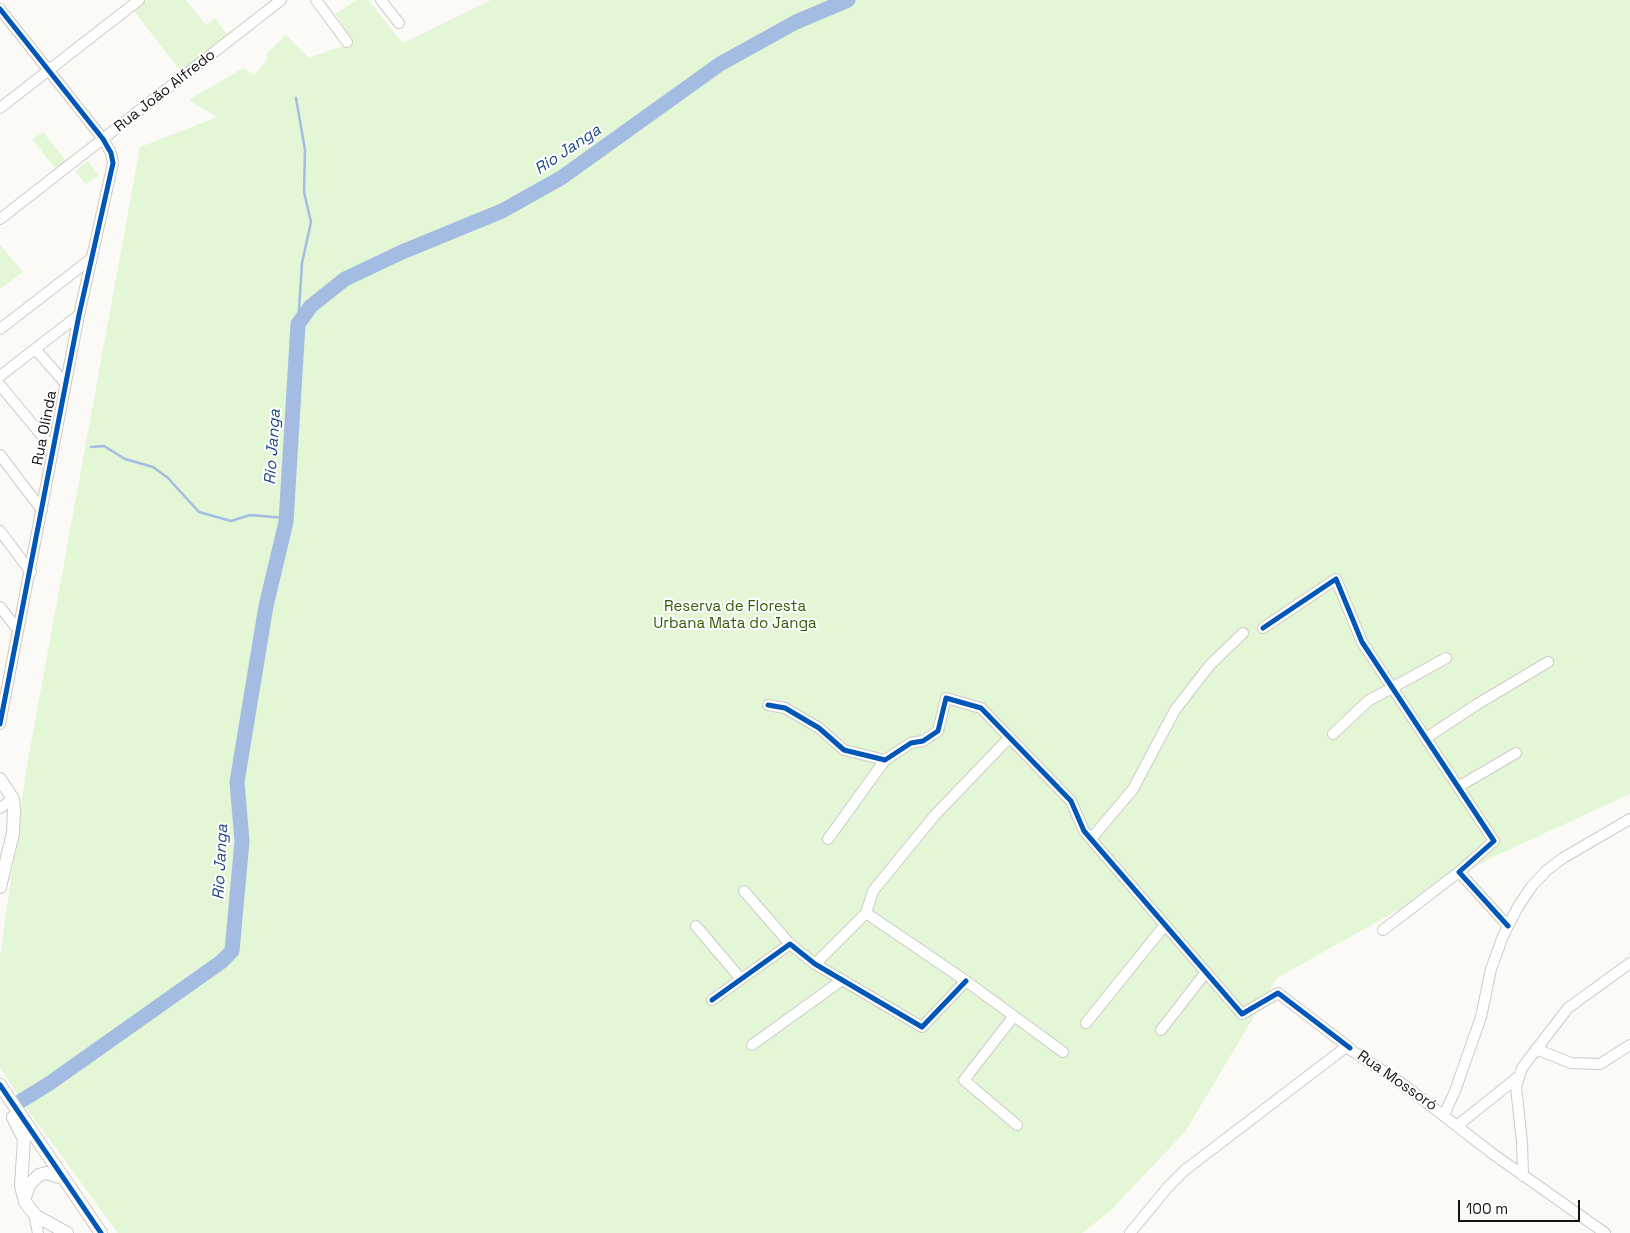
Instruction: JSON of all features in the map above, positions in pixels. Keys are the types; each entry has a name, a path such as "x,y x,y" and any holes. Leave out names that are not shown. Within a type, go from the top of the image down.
{"main road":[{"path":"0,779 13,799 13,833 0,887"},
{"path":"2,1093 20,1116 100,1233"},
{"path":"2,1093 24,1139 22,1186 24,1202 34,1214 52,1229 67,1233"},
{"path":"24,1202 27,1190 35,1177 46,1173 63,1178"}],"street":[{"path":"0,108 139,0"},
{"name":"Rua João Alfredo","path":"0,219 282,0"},
{"path":"316,0 347,42"},
{"path":"381,0 399,23"},
{"name":"Rua Olinda","path":"0,9 103,139 114,163 79,315 31,572 3,688 0,724"},
{"path":"0,329 92,258"},
{"path":"0,376 79,315"},
{"path":"36,350 66,384"},
{"path":"0,385 53,449"},
{"path":"0,455 42,510"},
{"path":"0,531 31,572"},
{"path":"1263,628 1336,579 1362,642 1494,841 1459,872 1383,930"},
{"path":"0,607 18,630"},
{"path":"1091,839 1133,789 1175,710 1210,665 1243,633"},
{"path":"1333,734 1368,701 1446,658"},
{"path":"1426,738 1476,705 1548,662"},
{"path":"828,839 885,760 911,743 923,741 938,731 946,698 981,708 1071,800 1084,831 1242,1014 1278,993 1350,1048"},
{"path":"768,705 785,708 819,728 844,750 885,760"},
{"path":"814,964 866,913 873,891 899,859 936,814 1010,737"},
{"path":"1458,786 1516,753"},
{"path":"0,808 13,799"},
{"path":"1444,1115 1481,1017 1491,969 1508,926 1532,886 1547,870 1563,858 1630,819"},
{"path":"1459,872 1508,926"},
{"path":"744,891 790,944 814,964 922,1028 966,981"},
{"path":"866,913 966,981 1063,1052"},
{"path":"1086,1023 1165,925"},
{"path":"696,926 741,979"},
{"path":"712,1000 790,944"},
{"path":"1458,1125 1518,1077 1536,1049 1568,1008 1630,963"},
{"path":"1161,1030 1206,972"},
{"path":"752,1045 842,980"},
{"path":"1014,1016 964,1080 1017,1125"},
{"path":"1536,1049 1571,1063 1600,1064 1630,1045"},
{"name":"Rua Mossoró","path":"1130,1233 1168,1187 1185,1170 1338,1051 1346,1047 1458,1125 1523,1176 1605,1233"},
{"path":"1518,1077 1516,1087 1522,1142 1523,1176"},
{"path":"34,1214 38,1233"}],"green space":[{"path":"147,0 186,0 206,25 215,18 227,35 181,72 134,11"},
{"name":"Reserva de Floresta Urbana Mata do Janga","path":"357,0 368,0 403,43 491,0 1630,0 1630,794 1491,858 1277,978 1185,1132 1109,1212 1082,1233 118,1233 21,1101 0,1067 0,957 26,771 140,147 217,117 189,100 243,68 255,75 267,59 267,53 286,35 309,58 354,42 335,14"},
{"path":"43,132 66,161 55,168 32,139"},
{"path":"88,161 99,176 86,184 75,171"},
{"path":"0,245 23,272 0,289"}],"waterway":[{"name":"Rio Janga","path":"21,1101 50,1083 221,962 232,951 242,841 237,782 266,606 286,522 298,324 311,306 345,279 402,252 502,211 561,178 720,64 796,22 848,0"},
{"path":"296,98 305,150 304,192 311,222 302,263 298,324"},
{"path":"91,447 104,446 125,459 153,467 168,478 199,512 231,521 250,515 286,518"}],"cycle path":[{"path":"0,9 103,139 111,153 113,163 79,315 0,724"},
{"path":"1263,628 1336,579 1362,642 1494,841 1459,872 1508,926"},
{"path":"768,705 785,708 819,728 844,750 885,760 911,743 923,741 938,731 946,698 981,708 1071,801 1084,831 1242,1014 1278,993 1350,1048"},
{"path":"712,1000 790,944 815,964 922,1027 966,981"},
{"path":"0,1085 101,1233"}]}
